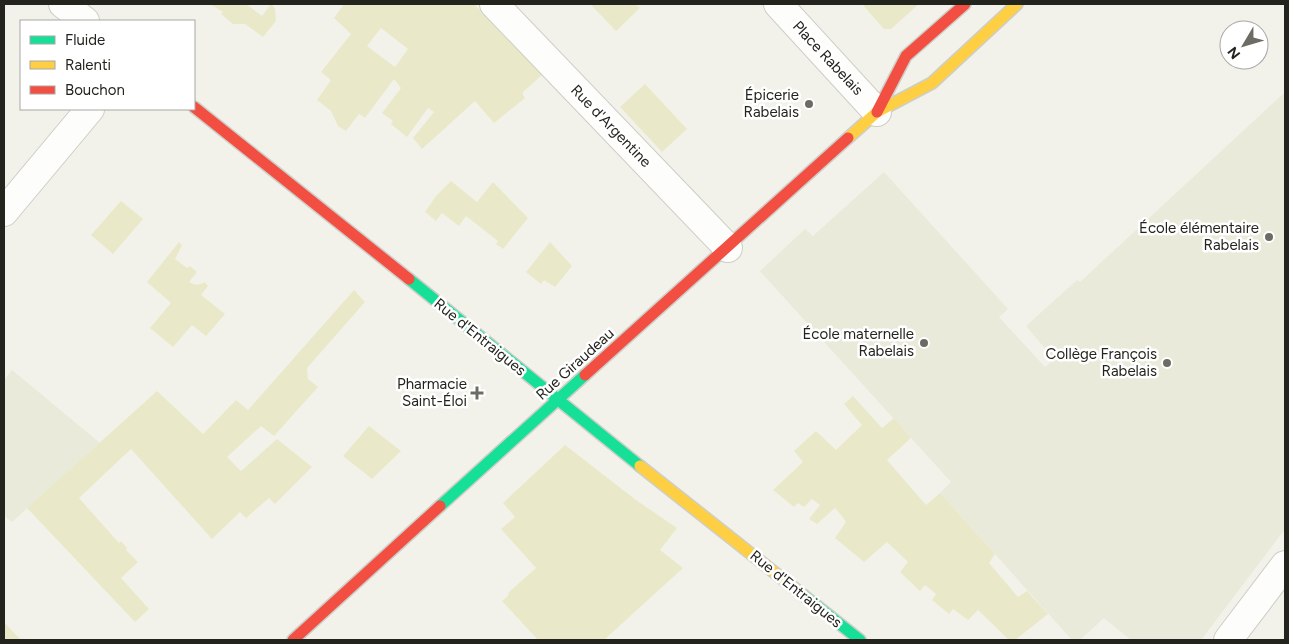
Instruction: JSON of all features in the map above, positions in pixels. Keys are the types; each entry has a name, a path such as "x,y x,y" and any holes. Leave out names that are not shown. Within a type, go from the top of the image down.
{"street":[{"path":"63,4 84,20"},
{"name":"Rue d'Argentine","path":"494,4 728,248"},
{"name":"Place Rabelais","path":"778,4 878,112"},
{"name":"Rue Giraudeau","path":"878,112 906,56 964,4"},
{"name":"Rue Giraudeau","path":"293,640 878,112 932,83 1017,4"},
{"name":"Rue d'Entraigues","path":"195,108 595,431 860,640"},
{"path":"4,212 89,110"},
{"path":"1228,640 1285,565"}],"shaded area":[{"name":"Collège François Rabelais","path":"1285,92 1285,529 1201,640 1131,640 1104,618 1080,640 1072,640 940,493 951,482 760,271 805,229 813,236 884,172 1008,309 999,317 1045,367 1054,359 1026,326 1077,280 1080,282"},
{"path":"12,370 100,443 12,522 4,516 4,380"}],"green space":[{"path":"210,4 246,4 262,16 271,4 275,8 276,21 263,37 245,24 233,24 221,14 223,12"},
{"path":"344,4 474,4 543,74 523,92 525,98 494,123 475,101 422,149 413,138 434,112 428,108 407,137 391,124 393,121 382,113 401,88 394,79 365,118 359,114 346,131 338,126 331,111 317,100 331,80 321,72 351,34 334,18","holes":["381,28 408,49 395,67 367,46"]},
{"path":"592,4 635,4 640,8 616,31"},
{"path":"862,4 919,4 891,29 884,29"},
{"path":"645,84 687,129 662,152 620,107"},
{"path":"451,181 477,202 493,182 528,218 503,249 496,244 498,241 466,216 459,226 442,213 436,221 425,212 436,196"},
{"path":"121,201 143,219 113,254 91,235"},
{"path":"179,242 182,245 175,259 187,268 190,266 197,272 189,282 197,285 205,282 208,286 201,295 225,314 206,336 192,325 173,347 150,328 171,303 147,282"},
{"path":"550,242 572,266 555,287 544,280 541,284 526,272"},
{"path":"354,290 365,302 307,368 308,379 318,387 274,436 261,426 227,457 241,471 277,439 312,467 275,504 269,498 246,518 240,512 212,539 131,449 79,498 119,543 121,541 127,548 126,550 138,562 121,578 149,609 135,622 27,508 157,391 203,434 236,400 248,410"},
{"path":"853,396 882,428 894,418 911,438 887,460 926,505 940,493 995,554 989,563 1018,597 1027,591 1048,614 1015,640 1009,640 978,610 968,620 953,609 949,614 932,600 936,594 925,585 920,591 900,572 908,562 887,542 864,562 835,538 846,522 835,508 817,524 809,519 820,505 812,499 804,507 798,503 794,507 773,490 803,462 794,451 816,431 836,450 862,425 844,404"},
{"path":"369,426 401,451 372,479 343,456"},
{"path":"565,445 636,500 677,528 660,550 683,568 604,640 538,640 502,601 508,596 509,592 536,568 501,529 515,517 503,503"},
{"path":"4,622 21,640 4,640"}],"traffic: fast":[{"path":"409,279 640,466"},
{"path":"440,506 585,375"},
{"path":"803,595 860,640"}],"traffic: slow":[{"path":"848,138 877,112 932,83 1017,4"},
{"path":"640,466 803,595"}],"traffic: jam":[{"path":"877,112 906,56 965,4"},
{"path":"195,108 409,279"},
{"path":"585,375 848,138"},
{"path":"293,640 440,506"}],"place":[{"name":"Épicerie Rabelais","path":"809,104"},
{"name":"École élémentaire Rabelais","path":"1269,237"},
{"name":"École maternelle Rabelais","path":"924,343"},
{"name":"Collège François Rabelais","path":"1167,363"},
{"name":"Pharmacie Saint-Éloi","path":"477,393"}]}
